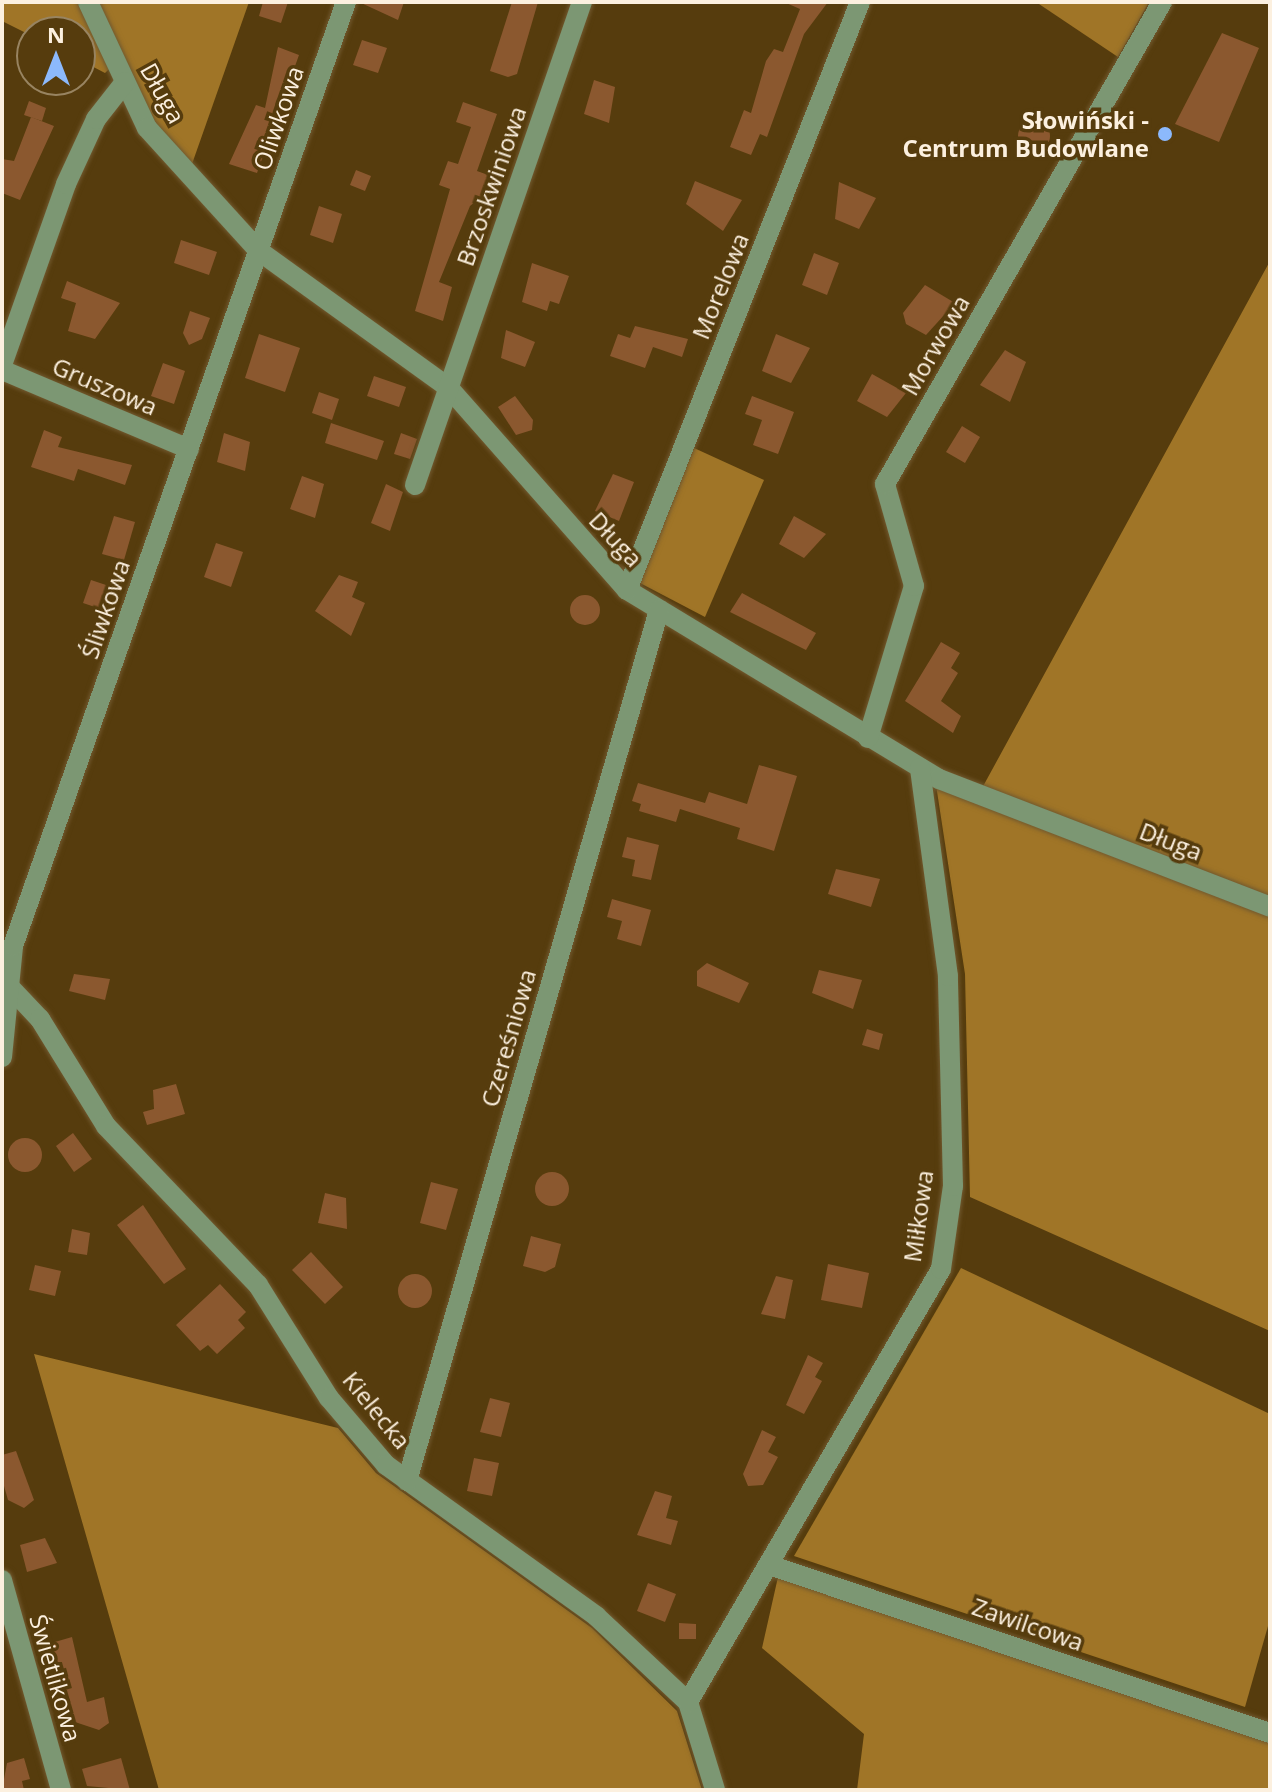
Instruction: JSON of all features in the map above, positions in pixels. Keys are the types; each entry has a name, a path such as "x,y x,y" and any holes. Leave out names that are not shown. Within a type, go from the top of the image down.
{"street":[{"name":"Długa","path":"88,2 147,128 259,251 449,388 627,590 920,768 1270,907"},
{"name":"Oliwkowa","path":"259,251 346,2"},
{"name":"Brzoskwiniowa","path":"415,485 582,2"},
{"name":"Morelowa","path":"627,590 860,2"},
{"name":"Morwowa","path":"868,738 914,586 885,484 1162,2"},
{"path":"2,367 66,184 96,119 125,82"},
{"name":"Śliwkowa","path":"2,1057 6,983 13,946 259,251"},
{"name":"Gruszowa","path":"2,367 189,449"},
{"name":"Czereśniowa","path":"407,1481 659,610"},
{"name":"Miłkowa","path":"688,1702 941,1269 953,1186 948,976 920,768"},
{"name":"Kielecka","path":"6,983 40,1019 106,1126 258,1285 329,1398 407,1481 596,1616 688,1702 715,1790"},
{"name":"Zawilcowa","path":"769,1565 1270,1733"},
{"name":"Świetlikowa","path":"2,1580 61,1790"}],"shaded area":[{"path":"2,2 82,2 89,16 16,16 16,28 2,21"},
{"path":"95,2 249,2 192,164 149,119"},
{"path":"1036,2 1149,2 1118,57"},
{"path":"96,32 112,66 105,73 96,68"},
{"path":"1270,261 1270,1331 970,1197 965,974 936,785 975,801"},
{"path":"694,448 764,480 705,617 640,583"},
{"path":"961,1268 1270,1414 1270,1619 1245,1707 794,1556"},
{"path":"34,1354 338,1428 376,1473 592,1628 677,1711 702,1790 159,1790"},
{"path":"778,1577 1270,1742 1270,1790 857,1790 864,1734 762,1648"}],"building":[{"path":"263,2 288,2 281,23 259,16"},
{"path":"359,2 404,2 398,20"},
{"path":"512,2 538,2 517,74 508,77 490,71"},
{"path":"784,2 828,2 804,34 767,137 760,134 751,155 730,147 744,110 751,113 766,61 774,49 783,52 800,9"},
{"path":"1222,33 1259,48 1219,142 1175,124"},
{"path":"362,40 387,48 378,73 353,65"},
{"path":"278,47 299,55 257,173 229,164 256,105 265,108"},
{"path":"594,80 615,87 609,123 584,114"},
{"path":"29,101 46,108 42,121 24,115"},
{"path":"463,102 497,114 477,171 491,176 486,193 470,206 439,282 452,287 443,321 415,311 450,189 439,185 448,161 458,164 471,127 456,122"},
{"path":"31,117 54,126 20,200 2,193 2,159 14,161"},
{"path":"1034,120 1045,125 1050,136 1045,147 1034,152 1023,147 1018,136 1023,125"},
{"path":"356,170 371,176 365,191 350,185"},
{"path":"695,181 742,200 723,231 686,204"},
{"path":"839,182 876,198 859,229 835,219"},
{"path":"319,206 342,214 333,243 310,235"},
{"path":"181,240 217,252 209,275 174,263"},
{"path":"814,253 839,263 827,295 802,285"},
{"path":"532,263 569,276 559,304 550,301 547,311 522,302"},
{"path":"67,281 120,303 95,339 68,331 76,303 61,298"},
{"path":"925,285 955,303 926,335 906,324 903,313"},
{"path":"190,311 210,318 202,339 189,345 183,333"},
{"path":"635,326 688,339 682,357 653,347 645,368 610,356 618,334 630,338"},
{"path":"506,330 535,342 525,367 501,358"},
{"path":"259,334 300,348 285,392 245,378"},
{"path":"776,334 810,348 791,383 762,371"},
{"path":"1005,350 1026,362 1010,402 980,385"},
{"path":"163,363 185,371 174,404 151,396"},
{"path":"872,374 906,393 887,417 857,401"},
{"path":"374,376 406,387 399,407 367,396"},
{"path":"319,392 339,399 332,420 312,413"},
{"path":"515,396 533,420 532,430 516,435 498,407"},
{"path":"752,396 794,412 778,454 753,445 762,420 745,414"},
{"path":"331,423 384,441 377,460 325,443"},
{"path":"962,426 980,437 965,463 946,452"},
{"path":"44,430 62,437 58,447 132,465 125,485 78,469 74,481 31,467"},
{"path":"224,433 250,442 245,471 217,462"},
{"path":"401,433 417,439 410,459 394,454"},
{"path":"613,474 634,482 619,521 595,511"},
{"path":"302,476 324,484 315,518 290,509"},
{"path":"386,484 403,492 390,531 371,523"},
{"path":"114,516 135,522 124,560 102,554"},
{"path":"794,516 826,534 804,558 779,544"},
{"path":"216,543 243,552 231,587 204,577"},
{"path":"339,575 358,582 352,597 365,603 351,636 315,611"},
{"path":"91,580 112,587 104,610 83,603"},
{"path":"742,593 816,633 806,650 730,612"},
{"path":"585,595 591,596 599,604 599,616 591,624 585,625 579,624 571,616 570,610 571,604 579,596"},
{"path":"941,642 960,653 951,668 958,673 941,701 961,716 953,733 905,701"},
{"path":"759,765 797,776 774,851 737,839 740,828 680,809 676,822 639,811 641,804 632,801 638,783 705,803 709,792 747,804"},
{"path":"627,837 659,845 651,880 632,876 635,860 622,857"},
{"path":"836,869 880,879 871,907 828,894"},
{"path":"612,899 651,910 641,946 617,939 622,921 607,917"},
{"path":"707,963 749,983 739,1003 697,986 697,971"},
{"path":"819,970 862,980 853,1009 812,993"},
{"path":"74,974 110,979 105,1000 69,991"},
{"path":"867,1029 883,1034 879,1050 862,1045"},
{"path":"176,1084 185,1114 147,1125 143,1112 154,1109 153,1090"},
{"path":"73,1133 92,1159 74,1172 56,1146"},
{"path":"25,1138 37,1143 42,1155 37,1167 25,1172 13,1167 8,1155 13,1143"},
{"path":"552,1172 564,1177 569,1189 564,1201 552,1206 540,1201 535,1189 540,1177"},
{"path":"431,1182 458,1189 446,1230 420,1223"},
{"path":"325,1193 346,1198 347,1229 318,1223"},
{"path":"143,1205 186,1269 164,1284 117,1225"},
{"path":"72,1229 90,1233 87,1255 68,1252"},
{"path":"531,1236 561,1244 555,1267 545,1272 523,1266"},
{"path":"311,1252 343,1287 325,1304 292,1270"},
{"path":"828,1264 869,1273 862,1308 821,1300"},
{"path":"35,1265 61,1271 55,1296 29,1290"},
{"path":"415,1274 427,1279 432,1291 427,1303 415,1308 403,1303 398,1291 403,1279"},
{"path":"776,1276 793,1280 785,1319 761,1314"},
{"path":"220,1284 246,1312 238,1320 245,1328 217,1354 208,1345 200,1351 176,1325"},
{"path":"808,1355 823,1363 815,1377 822,1381 804,1414 786,1405"},
{"path":"490,1398 510,1403 501,1437 480,1432"},
{"path":"762,1430 776,1437 768,1452 778,1457 763,1485 748,1486 743,1474"},
{"path":"16,1451 34,1500 24,1508 8,1500 2,1479 2,1455"},
{"path":"474,1458 499,1463 492,1496 467,1491"},
{"path":"655,1491 672,1496 666,1518 678,1521 671,1545 637,1535"},
{"path":"45,1538 57,1563 27,1572 20,1545"},
{"path":"648,1583 676,1594 665,1622 637,1611"},
{"path":"679,1623 696,1624 696,1639 679,1639"},
{"path":"72,1637 87,1702 104,1697 109,1723 99,1730 69,1720 48,1644"},
{"path":"24,1758 30,1779 22,1781 24,1790 2,1790 7,1763"},
{"path":"121,1758 130,1790 87,1786 82,1769"}],"place":[{"name":"Słowiński - Centrum Budowlane","path":"1165,134"}]}
